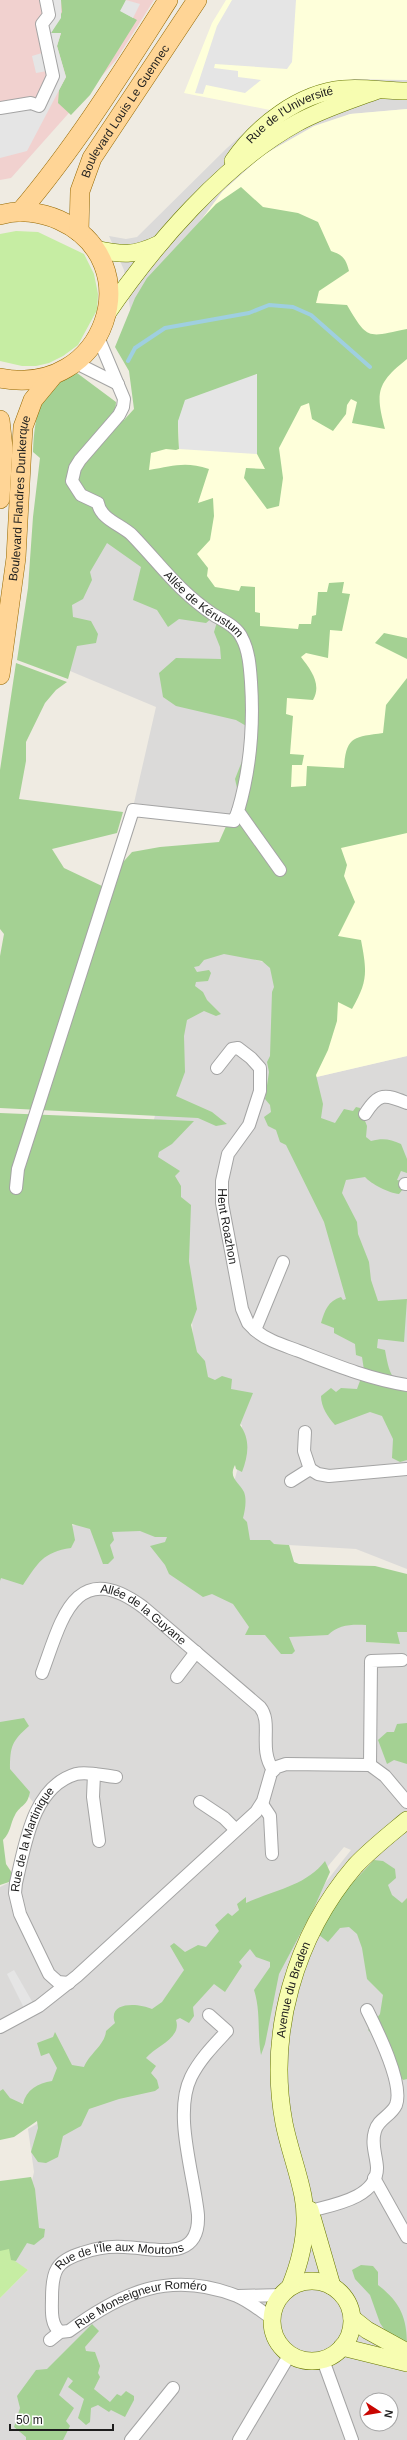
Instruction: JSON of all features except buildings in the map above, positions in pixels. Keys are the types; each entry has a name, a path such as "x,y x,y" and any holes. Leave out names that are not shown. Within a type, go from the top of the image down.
{"main road":[{"name":"Boulevard Louis Le Guennec","path":"20,212 43,185 100,103 168,0"},
{"name":"Boulevard Louis Le Guennec","path":"78,232 80,192 92,158 197,0"},
{"path":"0,215 20,212 52,216 78,232 95,249 102,262 107,280 106,315 98,337 76,363 52,377 34,381 16,381 0,378"},
{"name":"Boulevard Flandres Dunkerque","path":"0,675 16,558 23,427 33,400 52,377"},
{"name":"Boulevard Flandres Dunkerque","path":"0,420 3,448 0,499"}],"street":[{"path":"0,108 31,103 39,106 52,81 53,72 42,24 49,15 46,0"},
{"name":"Rue de l'Université","path":"106,315 161,243 222,178 247,143 263,127 286,110 310,98 332,91 352,88 407,91"},
{"name":"Rue de l'Université","path":"95,249 126,254 148,250 161,243"},
{"name":"Allée de Kérustum","path":"98,337 124,399 124,407 119,415 80,460 75,468 72,481 81,495 98,503 101,512 131,534 168,577 190,598 234,628 242,637 250,669 253,724 248,770 238,810"},
{"path":"76,363 118,384"},
{"path":"16,1188 18,1169 133,810 234,821 238,810"},
{"path":"238,810 280,870"},
{"name":"Hent Roazhon","path":"217,1068 232,1050 238,1048 256,1063 261,1073 260,1092 256,1109 249,1125 228,1154 222,1192 240,1299 245,1317 255,1330 271,1340 345,1370 381,1380 407,1385"},
{"path":"365,1114 375,1100 385,1096 407,1103"},
{"path":"255,1330 283,1262"},
{"path":"305,1432 304,1451 310,1469"},
{"path":"310,1469 329,1476 378,1473 407,1469"},
{"path":"291,1481 310,1469"},
{"name":"Allée de la Guyane","path":"42,1673 69,1606 79,1596 95,1590 114,1591 133,1599 263,1710 265,1720 265,1755 273,1770"},
{"name":"Allée de la Guyane","path":"177,1677 196,1652"},
{"path":"370,1765 371,1661 402,1660"},
{"path":"0,2027 39,2006 69,1983 236,1830 262,1804 267,1781 273,1770 281,1765 370,1765 385,1776 407,1802"},
{"name":"Rue de la Martinique","path":"69,1983 62,1983 54,1980 46,1969 20,1914 15,1894 16,1883 32,1824 40,1804 54,1788 71,1776 81,1774 116,1777"},
{"path":"94,1774 93,1796 99,1840"},
{"path":"200,1802 220,1815 236,1830"},
{"path":"262,1804 270,1816 272,1854"},
{"name":"Avenue du Braden","path":"332,2286 310,2211 303,2195 285,2130 279,2081 280,2043 289,1991 308,1940 336,1892 363,1858 407,1820"},
{"path":"310,2211 338,2204 369,2188 377,2168 373,2137 376,2127 393,2110 397,2100 391,2068 367,2010"},
{"name":"Rue de l'Île aux Moutons","path":"60,2332 53,2318 52,2294 54,2272 65,2259 90,2250 109,2247 162,2250 180,2248 195,2237 199,2224 184,2122 184,2100 191,2077 198,2065 226,2031 209,2015"},
{"path":"374,2178 407,2237"},
{"name":"Avenue du Braden","path":"286,2291 304,2242 303,2195"},
{"path":"312,2281 332,2286 342,2295 349,2306 352,2318 350,2334 342,2347 334,2355 323,2360 305,2360 290,2354 277,2338 273,2319 277,2302 286,2291 312,2281"},
{"name":"Rue Monseigneur Roméro","path":"50,2340 60,2332 69,2331 120,2298 146,2289 182,2286 207,2288 238,2296 273,2319"},
{"name":"Rue Monseigneur Roméro","path":"238,2296 286,2291"},
{"path":"352,2318 367,2330 407,2352"},
{"path":"342,2347 407,2363"},
{"path":"239,2440 290,2354"},
{"path":"323,2360 352,2440"},
{"path":"131,2440 173,2388"}],"shaded area":[{"path":"0,0 154,0 116,60 11,178 0,180"},
{"path":"47,0 61,0 61,18 51,33 61,33 57,46 66,77 27,151 0,158 0,104 28,97 36,101 47,78 47,71 36,73 32,56 42,53"},
{"path":"126,0 140,4 133,18 120,11"},
{"path":"226,0 407,0 407,80 354,79 305,91 270,110 184,93 212,23"},
{"path":"232,0 296,0 292,62 287,69 215,64 214,68 238,71 238,77 261,80 245,93 206,85 203,94 195,93 217,26"},
{"path":"354,79 407,80 407,109 350,114 263,155 223,191 150,288 133,327 124,270 109,236 126,239 137,237 227,148 270,110 305,91"},
{"path":"407,109 407,1056 295,1082 247,626 98,460 134,422 150,288 223,191 263,155 314,126 350,114"},
{"path":"257,374 257,454 179,449 178,421 185,400"},
{"path":"84,479 110,513 131,526 146,540 161,565 174,579 221,614 247,626 265,632 270,788 288,790 285,861 297,878 304,904 308,949 295,1082 407,1056 407,1569 356,1549 272,1544 271,1548 236,1543 233,1486 241,1456 242,1425 202,1410 193,1340 187,1218 159,1203 161,1187 141,1171 198,945 271,964 274,823 134,803 156,707 51,663"},
{"path":"161,1516 274,1625 366,1624 366,1642 399,1644 396,1632 407,1632 407,2440 0,2440 0,2298 28,2270 15,2262 13,2245 23,2221 34,2172 28,2129 51,2116 259,1934 288,1946 326,1882 351,1850 344,1847 319,1877 161,2005 67,2086 0,2111 0,1887 10,1882 33,1802 0,1760 0,1547 67,1526"},
{"path":"14,1970 33,2003 24,2008 7,1974"}],"green space":[{"path":"61,0 126,0 121,11 137,20 90,95 71,115 58,103 59,90 66,77 57,46 61,33 51,33 62,12"},
{"path":"241,187 263,207 298,213 318,222 331,251 341,256 347,263 349,271 319,291 316,303 347,305 360,325 370,334 384,334 407,329 407,359 390,375 384,382 381,389 380,406 385,429 352,423 357,402 351,399 347,405 346,414 333,431 312,419 309,403 301,406 279,448 283,478 279,506 267,509 244,478 246,468 265,469 257,454 257,374 178,421 179,449 166,449 151,453 149,470 186,465 209,469 198,503 213,498 214,516 210,540 197,554 208,568 207,576 215,587 239,591 241,586 255,587 255,612 260,613 260,626 298,629 299,624 311,624 312,616 316,615 318,592 327,592 329,583 344,582 342,593 350,594 342,631 330,630 328,658 306,653 301,657 312,672 316,683 313,700 287,698 286,714 293,716 290,754 304,755 302,765 292,765 291,787 306,786 307,766 344,768 347,750 353,740 358,737 383,733 386,705 407,678 407,833 341,848 347,865 344,876 355,902 338,936 361,940 365,976 361,991 352,1009 338,1002 337,1021 328,1050 316,1075 323,1104 321,1118 335,1123 344,1109 353,1111 356,1107 360,1108 367,1126 366,1137 371,1141 386,1140 401,1144 407,1159 407,1173 401,1171 397,1180 402,1181 403,1189 399,1194 380,1188 365,1177 346,1180 342,1193 357,1222 358,1234 369,1262 371,1280 378,1301 407,1299 404,1342 378,1339 377,1348 385,1350 393,1378 407,1388 407,1460 400,1462 392,1458 393,1439 382,1416 370,1412 335,1425 327,1415 322,1404 321,1396 331,1388 336,1392 341,1388 357,1389 364,1370 362,1357 356,1355 355,1344 334,1333 334,1328 321,1323 326,1310 333,1301 341,1297 343,1300 346,1299 324,1222 286,1145 280,1142 276,1130 268,1126 264,1117 271,1112 270,1105 265,1099 269,1072 267,1062 270,1056 272,992 274,987 270,968 262,961 224,954 204,960 199,966 194,967 197,972 209,970 211,973 208,981 196,982 195,986 203,992 207,1000 221,1014 216,1016 204,1011 187,1020 184,1036 185,1072 176,1096 212,1112 227,1124 216,1126 198,1118 0,1108 0,956 4,934 0,929 0,770 16,663 67,682 56,690 45,703 26,742 26,761 19,799 123,812 117,833 52,849 64,868 102,886 132,852 160,847 219,842 239,797 235,779 246,751 248,727 236,720 176,706 163,697 159,673 176,658 221,659 220,647 214,632 217,622 212,618 206,623 179,619 168,627 157,610 133,600 141,567 107,543 90,572 92,580 83,599 72,605 73,617 91,621 98,634 96,643 77,646 68,679 17,660 28,588 33,517 40,458 33,452 35,426 41,404 46,395 54,387 64,379 77,373 116,402 115,415 124,420 134,409 129,371 115,347 135,298 147,278 216,204"},
{"path":"16,231 38,232 84,254 94,274 98,294 97,310 78,345 63,356 49,363 36,366 22,366 0,361 0,234"},
{"path":"384,633 407,638 407,659 375,643"},
{"path":"0,1113 194,1121 172,1144 159,1152 158,1157 180,1171 175,1176 181,1186 181,1197 191,1205 189,1261 197,1309 191,1325 197,1352 205,1361 208,1377 215,1380 222,1376 232,1379 231,1389 253,1393 240,1425 246,1436 246,1460 242,1472 236,1469 235,1465 233,1469 233,1477 245,1495 243,1518 247,1522 250,1540 270,1540 274,1544 289,1545 294,1562 299,1564 375,1566 407,1574 407,1632 397,1632 400,1644 366,1642 366,1625 350,1625 340,1627 328,1635 289,1637 295,1651 292,1654 281,1654 265,1635 245,1635 249,1627 233,1604 212,1594 203,1597 169,1574 165,1565 150,1546 165,1542 167,1537 155,1537 140,1531 112,1532 114,1540 110,1545 114,1558 108,1564 103,1564 90,1529 72,1524 75,1540 71,1548 54,1552 47,1556 37,1565 23,1585 1,1578 0,1581"},
{"path":"24,1718 29,1726 13,1744 10,1769 30,1792 26,1803 17,1811 8,1834 3,1840 6,1864 14,1876 9,1882 0,1885 0,1722"},
{"path":"407,1723 407,1764 394,1760 387,1764 378,1740 387,1732 394,1732 397,1724"},
{"path":"374,1860 383,1861 395,1869 396,1878 388,1885 392,1895 402,1903 407,1898 407,2079 403,2080 374,2036 368,2030 380,2014 383,1995 367,1979 362,1948 357,1934 349,1927 340,1928 328,1942 319,1935 342,1894"},
{"path":"325,1861 330,1872 314,1908 279,1974 265,2044 261,2055 258,2014 254,1990 270,1967 270,1962 256,1957 250,1949 239,1962 242,1966 225,1992 214,1984 193,2007 194,2016 189,2023 180,2018 176,2020 177,2026 172,2037 146,2058 156,2066 151,2073 157,2080 159,2088 155,2091 119,2099 89,2109 81,2126 63,2136 58,2157 46,2163 38,2162 31,2152 38,2128 37,2121 14,2137 0,2140 0,2091 3,2089 10,2098 23,2104 27,2095 33,2088 42,2083 52,2081 57,2068 49,2053 41,2056 37,2043 53,2037 55,2032 72,2065 84,2067 86,2062 103,2041 106,2031 115,2023 114,2016 120,2007 132,2005 152,2009 162,2002 184,1970 170,1946 174,1943 185,1952 198,1945 206,1947 219,1931 215,1925 228,1913 232,1916 239,1910 237,1904 246,1897 246,1903 299,1882 309,1876"},
{"path":"31,2177 35,2189 39,2228 45,2229 44,2237 34,2245 27,2243 16,2261 11,2260 9,2249 0,2251 0,2181"},
{"path":"12,2245 15,2261 28,2270 0,2298 0,2248"},
{"path":"361,2265 373,2266 378,2272 378,2285 386,2291 397,2304 406,2326 407,2345 386,2332 380,2323 370,2295 355,2279 352,2270"},
{"path":"92,2324 99,2331 85,2347 86,2351 95,2352 100,2366 98,2373 100,2377 94,2389 110,2402 117,2394 121,2396 126,2391 134,2396 134,2400 125,2417 111,2410 109,2412 98,2405 91,2408 90,2422 86,2425 78,2418 84,2399 68,2387 73,2381 68,2377 59,2395 74,2408 66,2421 70,2426 63,2440 26,2440 26,2437 14,2427 20,2408 17,2396 36,2370 47,2369"}],"waterway":[{"path":"128,361 135,348 165,328 249,313 269,305 293,307 311,315 370,367"}]}
